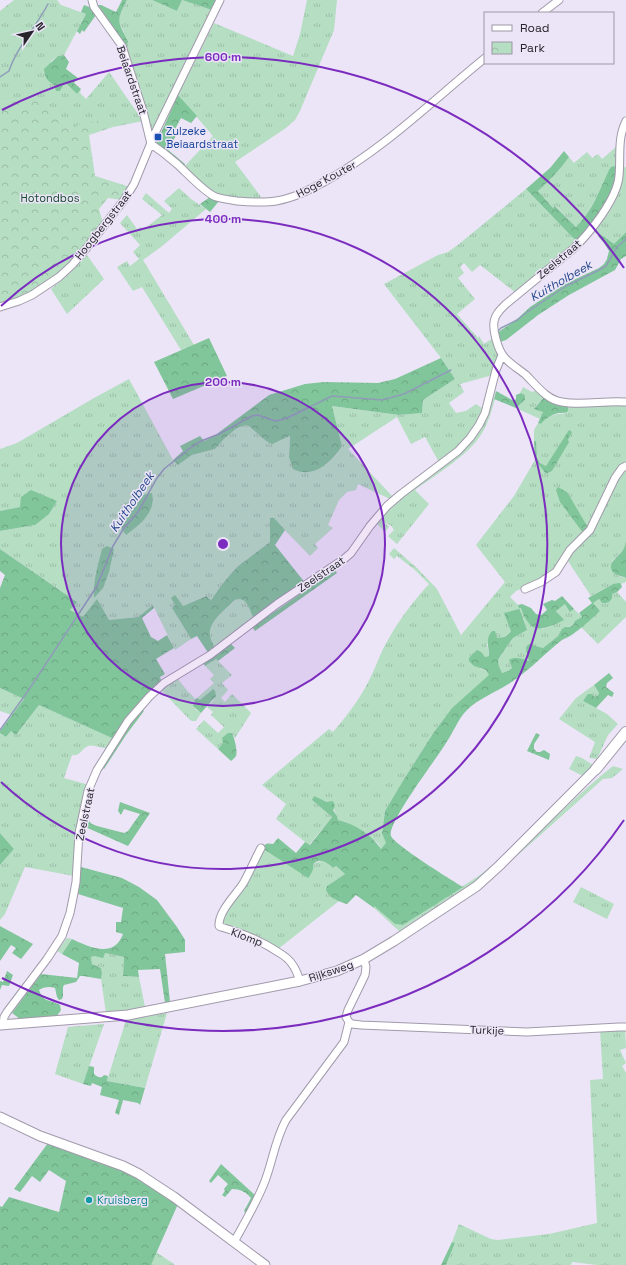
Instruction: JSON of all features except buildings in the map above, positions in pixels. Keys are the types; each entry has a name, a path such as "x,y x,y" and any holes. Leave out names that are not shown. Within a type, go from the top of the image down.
{"highway":[{"name":"Rijksweg","path":"596,769 626,732"},
{"name":"Rijksweg","path":"596,769 626,743"}],"main road":[{"name":"Rijksweg","path":"1,1025 128,1014 338,971 364,959 394,941 477,886 596,769"},
{"path":"0,1117 40,1136 139,1174 174,1197 265,1265"}],"street":[{"name":"Beiaardstraat","path":"92,0 94,7 122,46 143,111 151,144"},
{"name":"Hoogbergstraat","path":"0,307 32,295 53,282 72,265 128,195 220,0"},
{"path":"543,12 559,0"},
{"name":"Hoge Kouter","path":"151,144 175,162 212,195 224,199 248,202 281,200 296,196 312,189 367,156 484,59"},
{"name":"Zeelstraat","path":"1,1025 7,1012 47,960 62,936 70,913 76,882 79,833 88,791 96,770 128,721 148,697 164,683 210,655 277,604 344,559 351,553 358,540 387,506 462,447 474,432 485,413 498,363 502,355 494,330 493,324 495,317 506,304 580,242 589,232 609,203 616,190 618,181 620,138 626,121"},
{"path":"502,355 552,399 562,402 580,403 615,401 626,402"},
{"path":"525,589 541,582 556,572 570,550 590,530 615,478 622,468 626,466"},
{"name":"Klomp","path":"261,848 244,882 224,910 219,926 243,933 272,948 289,960 300,980"},
{"path":"234,1242 258,1197 265,1180 279,1133 294,1108 344,1042 349,1022 347,1019 347,1013 365,974 366,967 364,959"},
{"name":"Turkije","path":"349,1022 361,1026 527,1032 626,1027"}],"green space":[{"path":"14,0 57,0 61,5 86,14 64,55 58,56 51,61 54,88 60,91 65,81 77,94 81,89 80,93 86,99 109,72 143,121 113,127 110,119 71,131 36,96 0,102 0,11"},
{"path":"122,0 127,0 119,18 120,25 128,42 125,48 96,5 101,5 116,12"},
{"path":"127,0 152,0 177,11 182,0 212,10 152,132 150,130 125,48 124,32 118,21"},
{"path":"152,0 182,0 177,11"},
{"path":"182,0 217,0 212,10"},
{"path":"307,0 337,0 334,30 300,111 295,120 286,128 235,162 264,201 218,196 183,168 213,136 178,95 214,23 293,56 300,34"},
{"path":"84,5 92,8 96,15 84,32 82,30 80,34 77,31 86,14 81,12"},
{"path":"64,55 69,62 66,69 78,78 74,83 81,89 77,94 65,82 60,91 56,91 54,85 49,82 45,76 44,69 58,56"},
{"name":"Hotondbos","path":"36,95 71,131 78,125 110,118 113,127 89,135 95,176 130,187 122,200 108,198 99,209 103,223 59,275 50,282 21,297 0,304 0,102"},
{"path":"178,95 197,116 191,123 181,118 173,133 176,136 167,149 185,164 183,168 156,144"},
{"path":"616,147 616,167 615,166 583,220 576,227 556,206 553,208 538,191 555,175 569,157 574,163 587,152 592,158 598,154 602,159"},
{"path":"564,151 569,157 555,175 538,191 553,208 555,206 576,227 587,214 611,167 616,167 617,180 615,188 607,204 578,243 526,189 550,168"},
{"path":"626,167 626,232 614,245 600,234 599,235 594,232 611,210 615,202 620,186 621,168"},
{"path":"179,188 191,199 206,209 161,247 143,260 194,345 181,350 142,287 133,291 117,267 127,261 130,266 139,259 133,252 140,245 120,223 127,215 137,229 141,227 143,230 162,215 142,199 146,193 169,213 172,209 164,201"},
{"path":"526,189 578,243 516,293 480,265 472,272 464,263 460,267 464,273 458,278 475,299 457,314 478,338 479,336 484,344 493,338 498,353 493,375 460,384 464,392 449,403 456,413 466,411 476,404 485,410 474,431 440,464 425,437 411,444 397,417 348,449 392,496 390,499 358,484 356,490 347,492 339,500 328,525 333,528 315,544 318,548 310,556 274,519 270,542 237,567 211,600 205,596 183,606 175,605 172,608 191,639 175,650 153,605 138,617 109,620 83,618 70,610 76,601 0,549 0,531 35,525 20,507 0,511 0,449 17,443 129,379 173,460 178,465 192,455 215,449 237,428 246,425 266,441 279,441 290,436 289,457 326,465 337,454 342,446 332,406 399,415 422,413 423,400 455,379 441,358 384,284 438,255 448,252","holes":["144,494 126,535 120,527 126,503"]},
{"path":"210,197 219,201 210,212 200,204"},
{"path":"626,232 626,256 621,259 615,270 569,295 538,315 506,340 500,342 497,333 516,320 530,307 565,284 599,268 604,264 609,251 598,236 600,234 614,244"},
{"path":"87,255 104,279 67,314 51,289 67,276"},
{"path":"209,338 227,376 173,399 154,362"},
{"path":"441,358 455,379 423,400 422,413 399,415 332,406 342,446 326,465 315,471 303,472 293,469 289,457 290,436 272,444 246,425 237,428 215,449 192,455 178,465 173,460 183,451 180,446 200,436 204,441 214,436 269,395 305,384 324,382 378,383 395,379"},
{"path":"523,387 532,392 537,390 544,397 535,407 543,412 540,419 516,408 525,400 520,393"},
{"path":"496,391 514,401 516,399 516,395 521,393 525,396 525,400 516,408 494,399"},
{"path":"544,397 568,405 568,411 557,413 541,424 538,423 543,412 534,409"},
{"path":"492,398 495,399 488,420 478,439 465,453 449,466 415,490 429,504 397,544 388,536 394,530 393,527 384,522 389,527 385,532 376,523 406,494 464,450 484,419"},
{"path":"626,404 626,464 589,529 573,503 584,534 556,569 542,580 516,591 510,597 519,608 521,607 542,629 563,620 556,610 565,604 571,611 574,609 582,617 572,625 565,627 558,636 543,648 529,645 527,655 530,661 509,660 512,668 502,673 498,660 513,638 527,630 511,631 508,635 487,644 489,656 485,657 480,669 486,670 490,675 452,708 434,732 404,779 385,811 382,832 387,843 381,849 378,843 346,822 338,820 333,808 322,800 312,800 332,817 309,845 276,819 286,804 262,785 329,729 333,732 365,688 383,649 398,623 429,584 415,570 397,556 394,559 389,554 394,548 417,568 437,589 461,635 505,582 476,545 514,496 535,460 546,474 552,471 568,440 569,437 546,466 542,464 538,459 536,442 534,441 534,430 538,423 541,424 554,415 563,414 568,405"},
{"path":"569,430 572,432 568,440 569,442 552,471 546,474 535,460 534,441 536,441 537,457 540,463 546,466"},
{"path":"626,468 626,542 624,549 612,561 618,576 626,578 626,582 621,584 613,584 591,596 566,558 588,535 617,478"},
{"path":"558,487 567,492 589,529 584,534 560,502 556,490"},
{"path":"31,490 57,501 49,514 35,525 0,531 0,511 20,507 21,497"},
{"path":"152,493 152,506 146,517 126,535 120,527 120,515 122,508 131,500"},
{"path":"270,518 274,518 285,530 275,545 306,584 239,632 237,630 253,617 247,603 242,599 235,600 218,616 212,625 210,636 214,647 210,649 212,652 209,654 197,636 191,639 172,608 175,605 171,598 175,595 183,606 206,596 211,600 237,567 270,542"},
{"path":"626,542 626,578 615,574 611,569 611,566 622,551"},
{"path":"107,546 114,549 109,572 103,588 94,598 95,579 102,549"},
{"path":"0,549 77,602 70,610 83,617 97,599 109,620 138,617 153,605 154,608 142,618 151,637 158,641 167,635 174,648 156,659 165,674 160,677 162,683 114,739 39,705 16,735 11,731 6,737 0,733 24,699 0,688 0,588 5,575 0,571"},
{"path":"335,570 337,573 255,631 252,627"},
{"path":"619,583 622,587 617,592 612,594 610,601 607,603 602,603 599,599 593,603 600,611 583,626 572,635 562,640 520,676 477,702 467,710 396,818 391,836 395,841 463,887 403,925 395,924 374,906 374,908 356,895 347,904 330,896 326,890 327,886 345,874 336,866 333,868 323,861 317,861 308,878 262,848 267,844 273,844 278,838 296,853 305,842 310,845 332,817 312,800 314,796 327,802 333,801 335,806 333,810 338,820 351,824 368,835 381,849 386,843 382,833 385,811 404,779 434,732 452,708 489,675 486,670 474,666 469,661 469,658 477,650 485,657 489,656 488,640 492,631 495,631 497,638 510,633 511,631 504,613 519,609 518,605 522,604 531,608 536,614 541,615 547,610 543,604 552,600 555,601 562,596 574,609 570,612 565,604 556,611 564,620 549,627 538,628 533,627 528,623 521,608 519,608 527,630 513,638 498,660 502,673 512,668 509,660 511,659 519,658 529,661 526,647 529,644 543,648 558,636 562,629 573,625 575,621 582,617 579,613 592,603 588,598 613,584"},
{"path":"617,592 626,602 626,617 598,644 581,627 600,611 592,603 599,599 602,603 607,603 611,600 612,593"},
{"path":"239,598 247,603 253,617 212,652 209,638 212,624 224,610"},
{"path":"231,644 235,648 218,661 216,659 205,666 203,663"},
{"path":"216,659 232,675 222,683 228,690 221,698 225,702 232,694 251,713 235,738 232,733 218,749 196,729 204,720 218,733 224,727 211,715 213,712 207,707 214,700 211,690 200,700 197,698 214,683 210,679 214,675 205,666"},
{"path":"609,673 613,678 607,683 606,687 614,693 612,697 608,695 596,708 583,701 588,694 595,697 598,695 599,693 594,685"},
{"path":"177,678 195,699 195,709 201,713 196,721 190,720 160,689"},
{"path":"594,685 599,693 598,695 595,697 592,696 583,701 607,714 618,724 608,735 597,759 589,758 595,742 559,719 576,698"},
{"path":"0,688 24,699 12,715 0,711"},
{"path":"213,689 216,696 201,713 193,706 195,703 194,700 197,698 200,700"},
{"path":"39,705 114,739 108,748 88,746 79,754 72,755 64,778 89,785 74,876 25,867 5,914 0,920 0,865 14,849 0,833 0,733 6,737 11,731 17,734"},
{"path":"141,709 144,711 104,769 101,767 129,723"},
{"path":"228,733 232,733 235,741 236,756 231,761 218,749 223,743 222,738"},
{"path":"536,733 540,735 534,744 534,749 537,752 544,750 550,754 549,760 527,751"},
{"path":"576,756 593,765 583,776 569,769"},
{"path":"613,766 623,769 612,778 603,779 518,855 564,809"},
{"path":"120,802 150,813 128,846 83,826 87,819 92,824 97,826 124,833 128,831 140,814 124,809 121,815 118,811"},
{"path":"0,833 14,849 0,865"},
{"path":"262,848 313,866 315,863 320,861 333,868 336,866 345,874 327,886 335,900 339,901 278,949 222,926 221,918"},
{"path":"496,862 475,882 399,931 374,908 374,906 395,924 403,925 480,875"},
{"path":"81,867 122,878 139,887 157,900 177,927 185,940 185,952 165,954 170,1002 165,1003 160,969 138,970 139,977 123,976 124,957 105,953 103,958 95,956 91,957 92,964 101,968 101,979 80,976 76,982 64,985 62,999 59,1000 55,988 47,987 39,990 45,999 60,1005 61,1010 57,1016 20,1019 12,1013 41,974 77,978 79,963 62,954 72,939 93,948 107,949 119,942 123,934 116,932 116,922 121,922 123,908 78,894"},
{"path":"581,887 614,904 607,919 573,902"},
{"path":"0,926 33,944 21,959 12,953 16,948 11,945 0,961"},
{"path":"67,938 72,939 62,954 57,951"},
{"path":"105,953 124,957 123,976 139,977 145,1007 106,1013 101,979 101,968 92,964 91,957"},
{"path":"7,971 13,975 9,986 2,985 0,990 0,981 3,982"},
{"path":"167,1013 145,1088 107,1081 126,1020"},
{"path":"104,1024 83,1084 55,1074 68,1027"},
{"path":"600,1030 625,1030 626,1048 620,1050 626,1063 622,1066 626,1073 626,1265 597,1265 572,1262 571,1265 446,1265 455,1243 452,1242 459,1224 491,1239 498,1240 549,1234 597,1223 590,1080 603,1079"},
{"path":"89,1066 94,1067 94,1074 98,1077 102,1077 104,1075 108,1076 107,1081 145,1088 140,1105 138,1103 123,1100 119,1115 115,1113 119,1100 100,1095 102,1087 92,1083 91,1086 83,1084"},
{"path":"48,1143 148,1182 178,1204 151,1265 0,1265 0,1206 2,1207 9,1197 59,1212 66,1181 49,1170 40,1182 32,1176 20,1192 14,1189"},
{"path":"221,1164 256,1196 246,1214 244,1211 251,1198 247,1194 240,1190 232,1189 225,1197 222,1195 228,1184 218,1175 211,1183 209,1181"},
{"path":"452,1242 455,1243 446,1265 441,1265"},
{"path":"156,1252 174,1264 174,1265 151,1265"}],"waterway":[{"path":"0,77 9,71 12,62 48,4"},
{"name":"Kuitholbeek","path":"498,331 517,320 566,286 606,266 617,247 626,239"},
{"name":"Kuitholbeek","path":"0,730 28,691 97,586 113,546 124,528 138,512 157,478 164,469 189,449 201,441 219,434 252,416 258,415 275,421 285,419 332,396 382,400 404,394 451,370"}],"place":[{"name":"Zulzeke Beiaardstraat","path":"158,137"},
{"name":"Kruisberg","path":"89,1200"}]}
